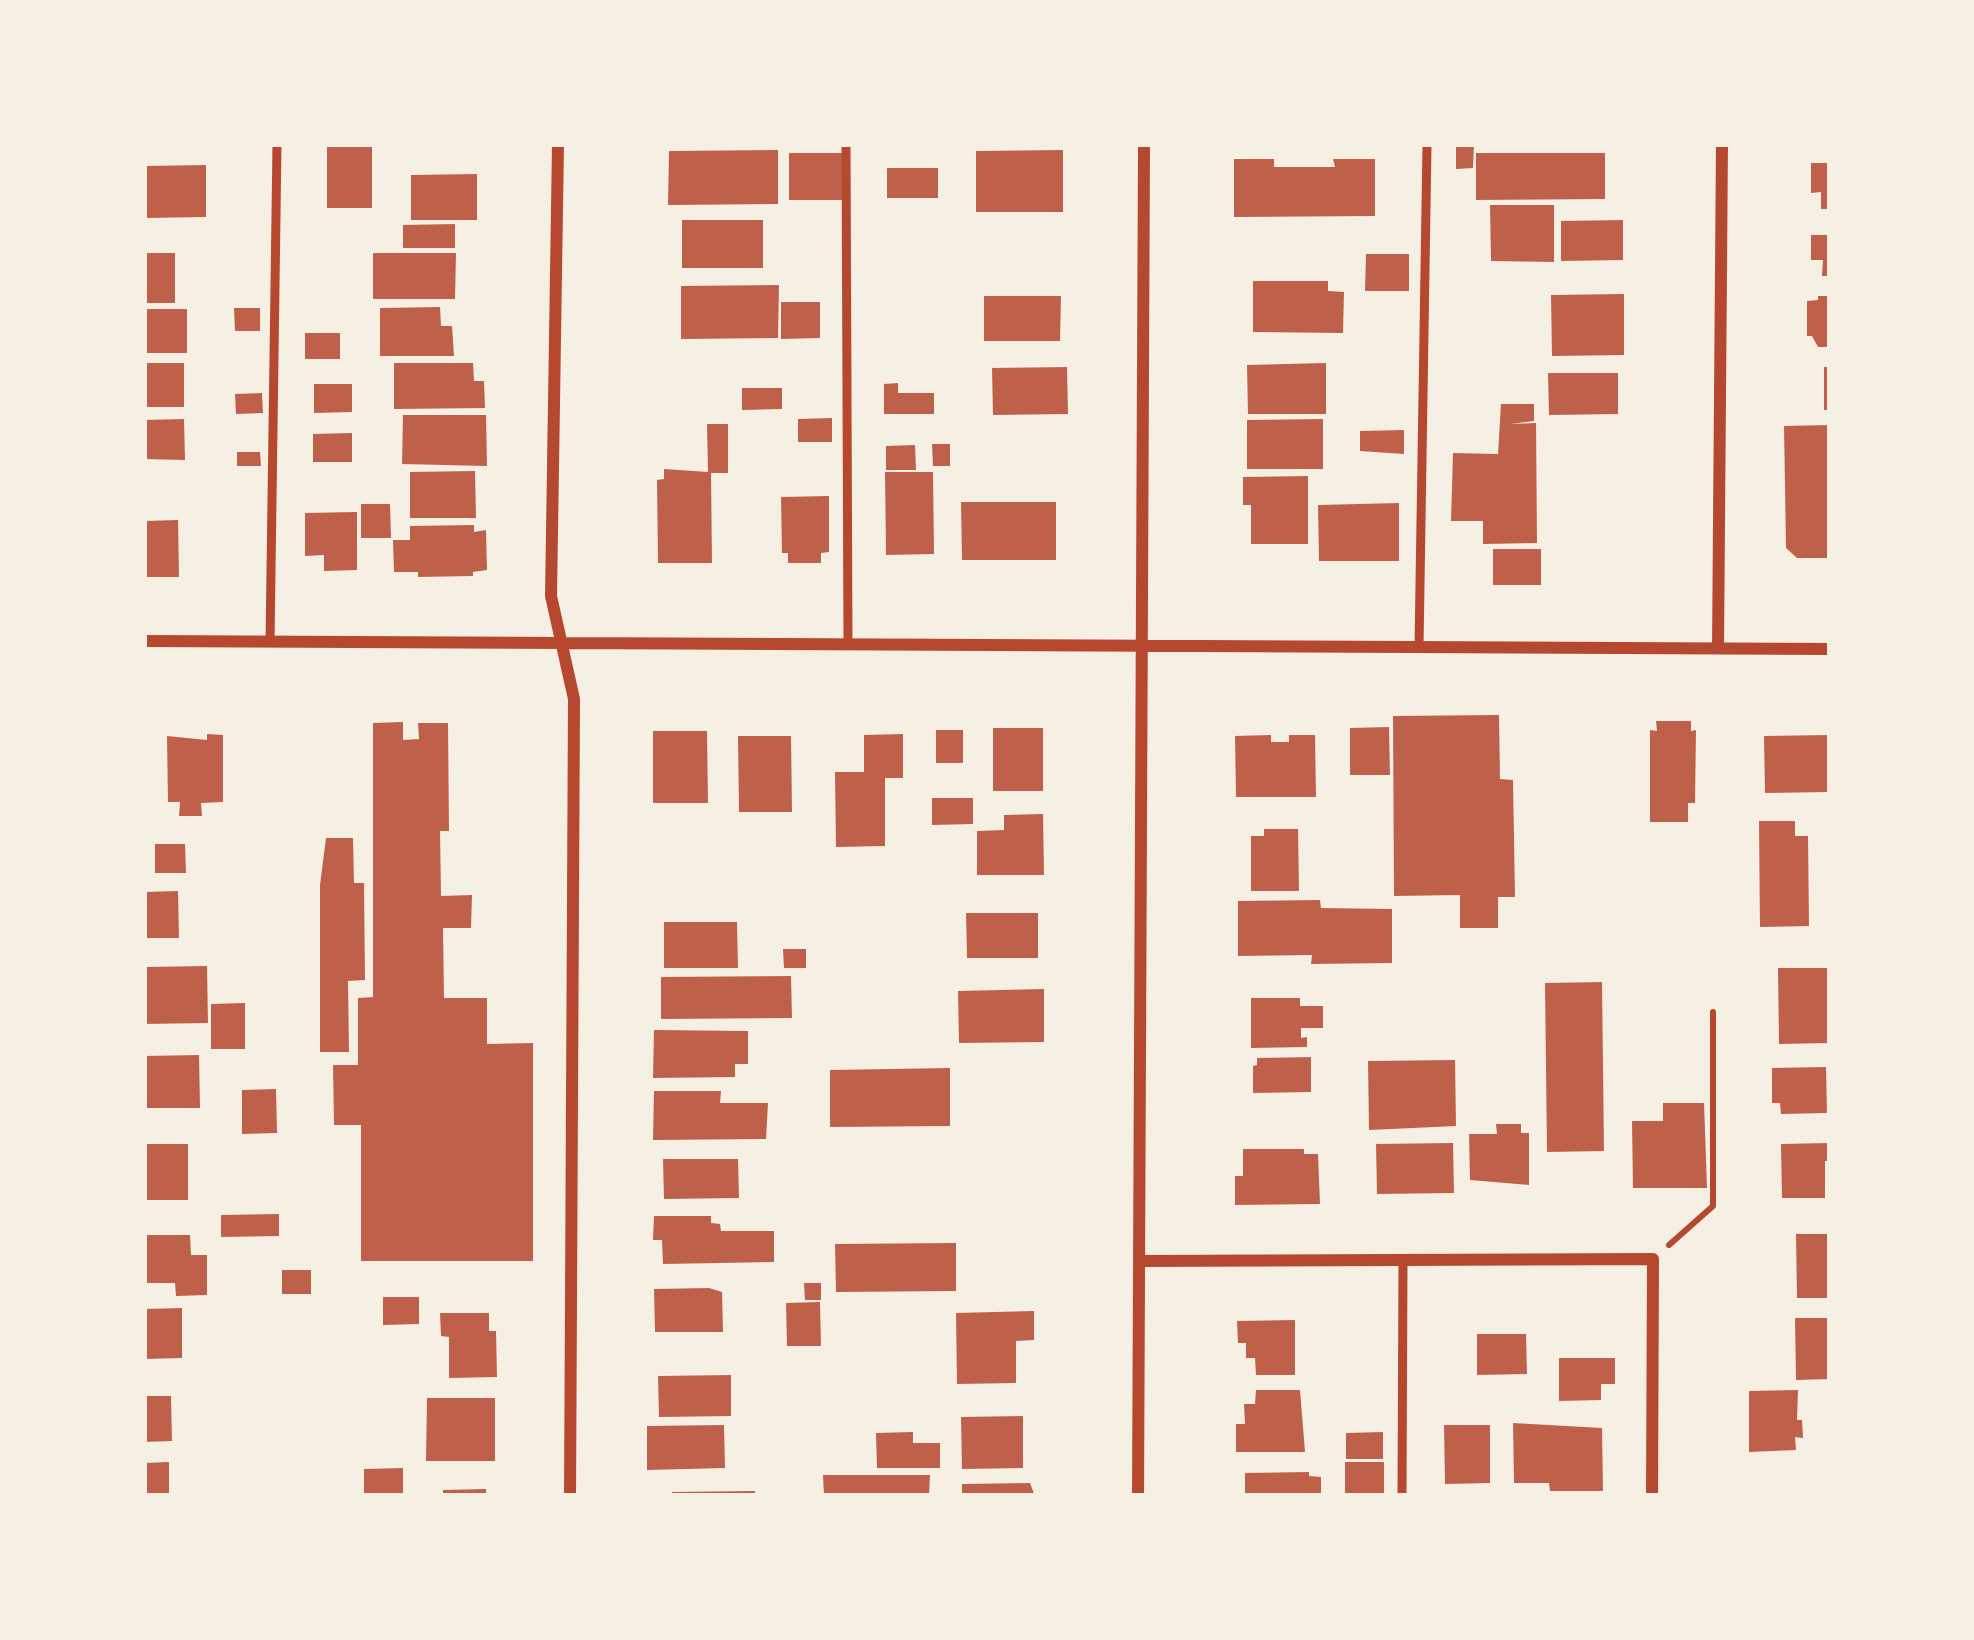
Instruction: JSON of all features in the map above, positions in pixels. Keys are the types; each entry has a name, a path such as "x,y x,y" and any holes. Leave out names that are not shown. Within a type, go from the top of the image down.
{"street":[{"path":"558,144 551,596 574,699 570,1496"},
{"path":"1138,1496 1144,144"},
{"path":"1718,648 1722,144"},
{"path":"144,641 1830,649"},
{"path":"1139,1261 1653,1259 1652,1496"}],"lane":[{"path":"270,642 278,144"},
{"path":"846,144 848,645"},
{"path":"1419,647 1427,144"},
{"path":"1402,1496 1403,1259"}],"path":[{"path":"1653,1259 1713,1206 1713,1012"}],"building":[{"path":"1456,144 1474,144 1473,168 1456,169"},
{"path":"327,147 372,147 372,208 327,208"},
{"path":"778,150 778,204 668,205 669,151"},
{"path":"1063,150 1063,212 976,212 976,151"},
{"path":"789,153 843,153 843,200 789,200"},
{"path":"1476,153 1605,153 1605,199 1476,200"},
{"path":"1234,159 1274,159 1274,167 1335,167 1333,159 1375,159 1375,216 1234,217"},
{"path":"1811,163 1830,163 1830,209 1821,209 1821,192 1811,193"},
{"path":"206,165 206,217 144,218 144,166"},
{"path":"887,168 938,168 938,198 887,198"},
{"path":"477,174 477,220 411,220 411,175"},
{"path":"1490,205 1554,205 1554,262 1491,261"},
{"path":"682,220 763,220 763,268 682,268"},
{"path":"1623,220 1623,260 1561,261 1561,221"},
{"path":"455,224 455,248 403,248 403,225"},
{"path":"1811,235 1830,235 1830,276 1822,276 1823,260 1811,260"},
{"path":"144,253 175,253 175,303 144,303"},
{"path":"373,253 456,253 455,299 373,299"},
{"path":"1366,254 1409,254 1409,291 1365,291"},
{"path":"1253,281 1328,281 1328,291 1344,292 1343,333 1253,332"},
{"path":"779,285 778,338 681,339 681,286"},
{"path":"1624,294 1624,355 1552,356 1551,295"},
{"path":"984,296 1061,296 1060,341 984,341"},
{"path":"1818,296 1830,296 1830,347 1818,347 1807,336 1807,301 1818,300"},
{"path":"781,302 820,302 820,338 781,339"},
{"path":"440,307 441,326 452,326 454,356 380,356 380,308"},
{"path":"234,308 260,308 260,331 235,331"},
{"path":"144,309 187,309 187,353 144,353"},
{"path":"305,333 340,333 340,359 305,359"},
{"path":"144,363 184,363 184,407 144,407"},
{"path":"394,363 473,363 474,381 484,381 485,408 394,409"},
{"path":"1326,363 1326,414 1248,414 1247,365"},
{"path":"1067,367 1068,414 993,415 992,368"},
{"path":"1824,367 1830,367 1830,410 1824,410"},
{"path":"1548,373 1618,373 1618,414 1549,415"},
{"path":"898,383 898,393 934,393 934,414 884,414 884,384"},
{"path":"314,384 352,384 352,412 314,413"},
{"path":"742,388 782,388 782,409 742,410"},
{"path":"262,393 263,413 236,414 235,394"},
{"path":"1501,404 1534,404 1534,421 1510,424 1536,423 1537,543 1483,544 1483,521 1451,521 1453,453 1498,454"},
{"path":"403,415 486,415 487,466 402,464"},
{"path":"832,418 832,442 798,442 798,419"},
{"path":"184,419 185,460 144,459 144,420"},
{"path":"1323,419 1323,469 1247,469 1247,420"},
{"path":"707,424 728,424 728,473 711,473 712,563 658,563 657,480 664,479 664,469 708,472"},
{"path":"1830,425 1830,558 1797,558 1786,548 1784,426"},
{"path":"1404,430 1404,454 1360,451 1360,431"},
{"path":"352,433 352,462 313,462 313,434"},
{"path":"932,444 950,444 950,466 933,466"},
{"path":"915,445 916,470 886,470 886,446"},
{"path":"237,452 260,452 261,466 237,466"},
{"path":"475,471 476,518 410,518 410,472"},
{"path":"885,472 933,472 934,554 886,555"},
{"path":"1308,476 1308,544 1251,544 1251,505 1243,505 1243,477"},
{"path":"829,496 829,552 821,553 821,563 788,563 788,553 782,553 781,497"},
{"path":"961,502 1056,502 1056,560 962,560"},
{"path":"1399,503 1399,561 1319,561 1318,505"},
{"path":"361,504 390,504 391,538 361,538"},
{"path":"357,512 357,570 324,571 324,555 305,556 305,513"},
{"path":"178,520 179,577 144,577 144,521"},
{"path":"474,525 474,532 486,530 487,570 473,572 473,576 418,577 418,572 394,572 393,540 410,540 410,526"},
{"path":"1493,549 1541,549 1541,585 1493,585"},
{"path":"1499,715 1500,779 1513,780 1515,897 1498,897 1498,928 1460,928 1460,895 1394,896 1393,716"},
{"path":"1656,721 1691,721 1691,731 1696,730 1695,803 1688,803 1688,822 1650,822 1650,730 1657,731"},
{"path":"403,722 403,740 419,739 418,723 448,723 449,831 440,831 441,896 472,895 471,928 443,928 444,998 487,998 487,1044 533,1043 533,1261 361,1261 361,1125 334,1125 333,1065 358,1065 358,998 373,997 373,723"},
{"path":"1389,727 1390,775 1350,775 1350,728"},
{"path":"993,728 1043,728 1043,791 993,791"},
{"path":"936,730 963,730 963,763 936,763"},
{"path":"653,731 707,731 708,803 653,803"},
{"path":"207,734 223,735 223,802 201,803 202,816 179,816 180,802 168,802 167,736 207,740"},
{"path":"903,734 903,778 885,778 885,846 836,847 835,772 864,772 864,735"},
{"path":"1271,735 1271,742 1289,742 1289,735 1315,735 1316,797 1236,797 1235,736"},
{"path":"1830,735 1830,792 1765,793 1764,736"},
{"path":"738,736 791,736 792,812 739,812"},
{"path":"932,798 973,798 973,824 932,825"},
{"path":"1043,814 1044,875 977,875 977,831 1004,830 1004,815"},
{"path":"1759,821 1795,821 1795,836 1808,836 1809,926 1760,927"},
{"path":"1264,829 1298,829 1299,891 1251,891 1251,836 1264,836"},
{"path":"326,838 353,838 354,883 364,883 365,980 348,981 349,1052 320,1052 320,885"},
{"path":"155,844 185,844 186,873 155,873"},
{"path":"178,891 179,938 144,938 144,892"},
{"path":"1320,900 1321,908 1392,909 1392,963 1311,964 1312,955 1238,956 1238,901"},
{"path":"966,913 1038,913 1038,958 967,958"},
{"path":"664,922 737,922 738,968 664,968"},
{"path":"783,949 806,949 806,968 784,968"},
{"path":"207,966 208,1023 144,1024 144,967"},
{"path":"1778,968 1830,968 1830,1043 1779,1044"},
{"path":"791,976 792,1018 661,1019 661,977"},
{"path":"1602,982 1604,1151 1547,1152 1545,983"},
{"path":"1044,989 1044,1042 959,1043 958,991"},
{"path":"1251,998 1300,998 1300,1006 1323,1006 1323,1028 1301,1028 1307,1047 1251,1048"},
{"path":"245,1003 245,1049 211,1049 211,1004"},
{"path":"654,1030 748,1031 748,1064 735,1064 735,1077 653,1078"},
{"path":"199,1055 200,1108 144,1108 144,1056"},
{"path":"1311,1057 1311,1092 1253,1093 1257,1058"},
{"path":"1455,1060 1456,1126 1369,1130 1368,1061"},
{"path":"1826,1067 1827,1113 1781,1114 1780,1103 1772,1103 1772,1068"},
{"path":"950,1068 950,1126 830,1127 830,1070"},
{"path":"276,1089 277,1133 242,1134 242,1090"},
{"path":"654,1091 721,1091 720,1103 768,1103 766,1139 653,1140"},
{"path":"1663,1103 1704,1103 1707,1188 1633,1188 1632,1121 1663,1121"},
{"path":"1496,1124 1521,1124 1521,1133 1529,1133 1529,1185 1470,1180 1469,1134 1497,1134"},
{"path":"1453,1143 1454,1193 1377,1194 1376,1144"},
{"path":"1830,1143 1825,1198 1782,1198 1781,1144"},
{"path":"144,1144 188,1144 188,1200 144,1200"},
{"path":"1243,1149 1304,1149 1304,1154 1318,1154 1320,1204 1235,1205 1235,1176 1243,1176"},
{"path":"663,1159 738,1159 739,1198 664,1199"},
{"path":"279,1214 279,1236 221,1237 221,1215"},
{"path":"654,1216 711,1216 711,1223 720,1224 721,1231 774,1231 774,1262 663,1264 662,1240 653,1240"},
{"path":"1796,1234 1830,1234 1830,1298 1797,1298"},
{"path":"144,1235 190,1235 191,1255 207,1255 207,1295 176,1296 175,1283 144,1283"},
{"path":"956,1243 956,1291 836,1292 835,1244"},
{"path":"282,1270 311,1270 311,1294 282,1294"},
{"path":"804,1283 821,1283 821,1300 805,1300"},
{"path":"654,1289 722,1292 723,1332 655,1332"},
{"path":"383,1297 419,1297 419,1324 383,1325"},
{"path":"820,1302 821,1346 787,1346 786,1303"},
{"path":"182,1308 182,1358 144,1359 144,1309"},
{"path":"1034,1311 1034,1340 1016,1341 1016,1383 957,1384 956,1313"},
{"path":"440,1313 489,1313 489,1331 496,1331 497,1377 449,1378 449,1337 441,1336"},
{"path":"1795,1318 1830,1318 1830,1379 1796,1380"},
{"path":"1295,1320 1295,1375 1256,1375 1255,1358 1246,1358 1246,1343 1238,1343 1237,1321"},
{"path":"1477,1334 1526,1334 1527,1374 1477,1375"},
{"path":"1559,1358 1615,1358 1615,1384 1601,1384 1601,1400 1559,1401"},
{"path":"731,1375 731,1416 659,1417 658,1376"},
{"path":"1256,1390 1300,1390 1305,1452 1236,1452 1236,1424 1245,1424 1244,1404 1255,1404"},
{"path":"1798,1390 1797,1420 1802,1420 1803,1438 1795,1437 1796,1450 1749,1452 1749,1391"},
{"path":"144,1396 171,1396 172,1441 144,1442"},
{"path":"427,1398 495,1398 495,1461 426,1461"},
{"path":"1023,1416 1023,1468 962,1469 961,1417"},
{"path":"1513,1423 1602,1428 1603,1491 1550,1491 1549,1483 1514,1483"},
{"path":"724,1425 725,1468 647,1470 647,1426"},
{"path":"1444,1425 1490,1425 1490,1483 1445,1484"},
{"path":"913,1432 913,1443 940,1443 940,1468 877,1468 876,1433"},
{"path":"1383,1432 1383,1459 1346,1459 1346,1433"},
{"path":"169,1462 169,1496 144,1496 144,1463"},
{"path":"1345,1462 1384,1462 1384,1496 1345,1496"},
{"path":"403,1468 403,1496 364,1496 364,1469"},
{"path":"1309,1472 1309,1476 1321,1477 1321,1496 1245,1496 1245,1473"},
{"path":"823,1475 930,1475 929,1496 824,1496"},
{"path":"1030,1483 1035,1496 962,1496 962,1484"},
{"path":"486,1489 486,1496 443,1496 443,1490"},
{"path":"755,1491 755,1496 672,1496 672,1492"}]}
